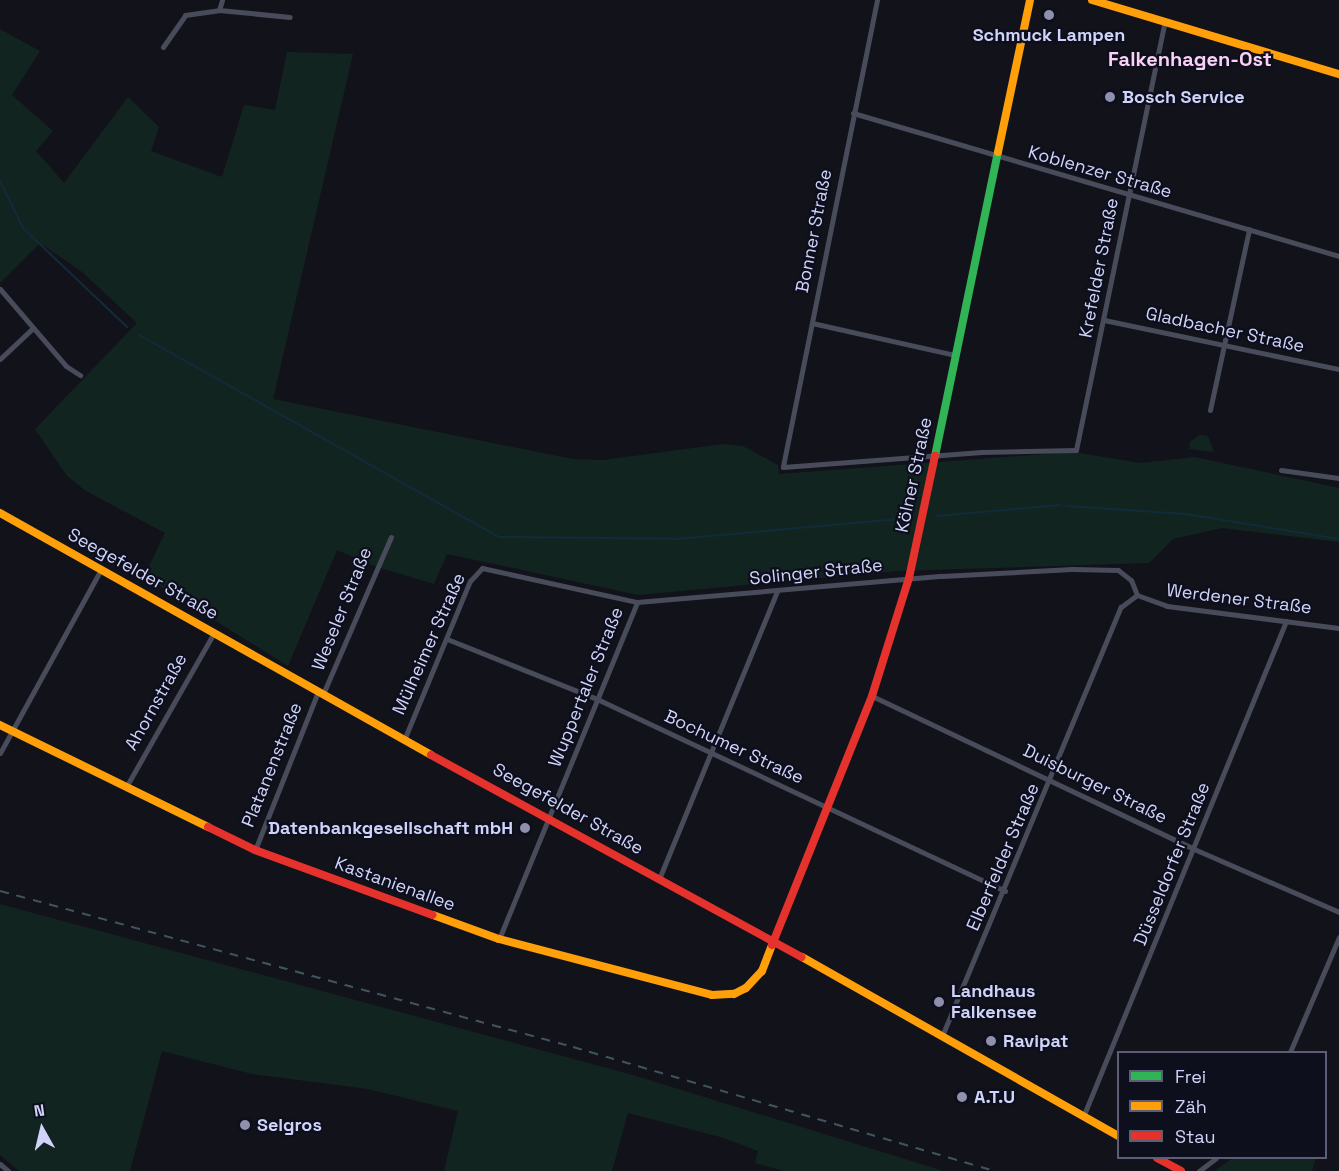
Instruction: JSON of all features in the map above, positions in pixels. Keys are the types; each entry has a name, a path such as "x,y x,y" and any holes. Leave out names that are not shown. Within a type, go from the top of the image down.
{"street":[{"path":"219,10 222,0"},
{"name":"Bonner Straße","path":"877,0 783,467 936,456"},
{"name":"Kölner Straße","path":"774,941 872,696 909,578 1030,0"},
{"path":"1092,0 1339,74"},
{"path":"163,47 185,15 219,10 290,17"},
{"name":"Krefelder Straße","path":"936,456 1077,450 1165,21"},
{"name":"Koblenzer Straße","path":"853,113 1129,196 1339,255"},
{"path":"1210,410 1249,230"},
{"path":"0,289 33,328 80,375"},
{"name":"Gladbacher Straße","path":"1104,320 1339,369"},
{"path":"812,323 955,355"},
{"path":"0,359 33,328"},
{"path":"1281,470 1339,478"},
{"name":"Seegefelder Straße","path":"0,513 404,740 548,816 774,941 1117,1135"},
{"name":"Weseler Straße","path":"320,693 385,542 391,537"},
{"name":"Mülheimer Straße","path":"404,740 470,581 482,568 489,568"},
{"name":"Solinger Straße","path":"489,568 637,602 1011,571 1118,570 1131,580 1137,595"},
{"path":"0,753 101,569"},
{"path":"659,879 777,591"},
{"name":"Werdener Straße","path":"1137,595 1167,606 1339,628"},
{"name":"Elberfelder Straße","path":"942,1036 1052,780 1121,607 1137,595"},
{"name":"Wuppertaler Straße","path":"499,939 637,602"},
{"name":"Düsseldorfer Straße","path":"1083,1117 1286,621"},
{"name":"Ahornstraße","path":"126,788 214,633"},
{"name":"Bochumer Straße","path":"447,639 597,699 1005,891"},
{"name":"Platanenstraße","path":"255,850 320,693"},
{"name":"Duisburger Straße","path":"872,696 1194,849 1339,912"},
{"name":"Kastanienallee","path":"0,725 255,850 499,939 722,996 746,988 756,980 774,941"},
{"path":"1291,1051 1339,937"},
{"path":"1159,1159 1181,1171"},
{"path":"1199,1171 1215,1159"},
{"path":"0,1164 8,1171"}],"green space":[{"path":"0,29 40,51 12,95 53,131 36,151 64,183 128,97 159,127 151,151 222,177 244,105 275,110 287,52 353,54 273,399 573,459 603,460 723,444 743,446 778,465 779,474 1073,452 1141,463 1195,457 1339,488 1339,542 1222,528 1173,539 1149,563 897,571 638,595 447,554 434,584 374,566 337,550 288,666 144,576 165,533 86,491 67,476 35,429 137,323 82,272 40,243 0,283"},
{"path":"1199,435 1208,436 1214,452 1189,449 1190,442"},
{"path":"0,904 633,1075 944,1171 784,1171 755,1163 758,1151 724,1138 628,1113 612,1171 444,1171 458,1111 368,1089 252,1074 162,1051 130,1171 19,1171 0,1155"},
{"path":"1232,1159 1316,1159 1312,1171 1214,1171"}],"waterway":[{"path":"0,181 23,228 127,327"},
{"path":"139,335 499,537 676,539 910,518"},
{"path":"936,516 1061,505"},
{"path":"1066,506 1186,514 1339,539"}],"railway":[{"path":"0,891 573,1047 995,1171"}],"traffic: fast":[{"path":"935,456 998,152"}],"traffic: slow":[{"path":"998,152 1030,0"},
{"path":"1092,0 1339,74"},
{"path":"0,513 431,755"},
{"path":"0,725 208,827"},
{"path":"433,915 499,939 712,995 734,994 746,988 762,971 772,945"},
{"path":"802,957 1117,1135"}],"traffic: jam":[{"path":"772,945 872,696 909,578 935,456"},
{"path":"431,755 802,957"},
{"path":"208,827 255,850 433,915"},
{"path":"1159,1159 1181,1171"}],"place":[{"name":"Schmuck Lampen","path":"1049,15"},
{"name":"Bosch Service","path":"1110,97"},
{"name":"Datenbankgesellschaft mbH","path":"525,828"},
{"name":"Landhaus Falkensee","path":"939,1002"},
{"name":"Ravipat","path":"991,1041"},
{"name":"A.T.U","path":"962,1097"},
{"name":"Selgros","path":"245,1125"}],"district":[{"name":"Falkenhagen-Ost","path":"1190,59"}]}
